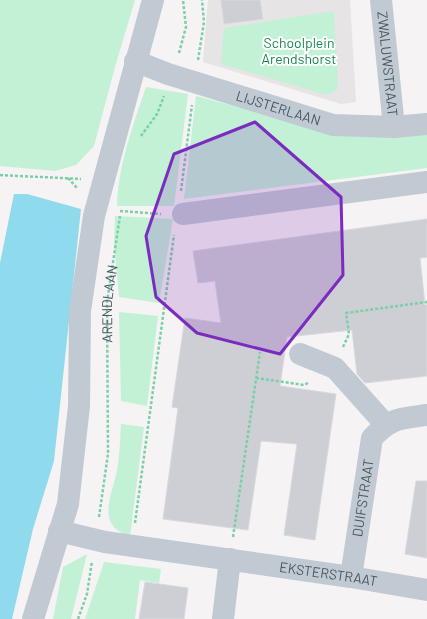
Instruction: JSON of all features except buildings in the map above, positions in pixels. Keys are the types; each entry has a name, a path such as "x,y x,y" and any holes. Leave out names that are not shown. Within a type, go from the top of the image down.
{"street":[{"name":"ARENDLAAN","path":"33,619 58,531 68,504 79,406 80,311 94,216 135,61 153,0"},
{"name":"ZWALUWSTRAAT","path":"381,0 394,127"},
{"name":"LIJSTERLAAN","path":"135,61 173,75 333,125 394,127 427,124"},
{"path":"180,215 427,182"},
{"path":"300,354 335,368 385,424 397,419 427,415"},
{"name":"DUIFSTRAAT","path":"351,577 372,438 385,424"},
{"name":"EKSTERSTRAAT","path":"58,531 95,540 351,577 427,590"},
{"path":"223,619 230,559"}],"path":[{"path":"137,142 157,114 173,75 186,27 183,0"},
{"path":"134,524 180,215 195,82 204,22 202,0"},
{"path":"0,175 68,178"},
{"name":"ARENDLAAN","path":"78,619 87,594 108,454 107,302 122,204"},
{"path":"120,212 180,215"},
{"path":"335,368 349,334 346,313 427,302"},
{"path":"230,559 260,352"}],"highlighted area":[{"path":"255,122 341,197 343,275 280,354 197,333 156,297 146,236 174,154"}],"shaded area":[{"path":"208,0 350,0 356,102 341,104 203,62"}],"green space":[{"path":"0,0 135,0 94,146 76,165 55,171 0,166"},
{"name":"Schoolplein Arendshorst","path":"334,11 338,89 327,95 221,64 224,28"},
{"path":"146,87 188,94 174,206 117,206 123,161 131,131"},
{"path":"196,96 249,110 427,131 427,168 184,199"},
{"path":"115,216 173,219 159,303 119,297 114,242"},
{"path":"119,312 158,316 147,406 121,401"},
{"path":"121,424 144,427 130,536 119,531 112,525 108,508 119,459"},
{"path":"87,554 71,619 53,619 63,567"},
{"path":"104,562 161,569 159,583 140,580 135,619 85,619"}],"water":[{"path":"14,194 27,194 81,209 54,461 33,529 12,619 0,619 0,263"}]}
